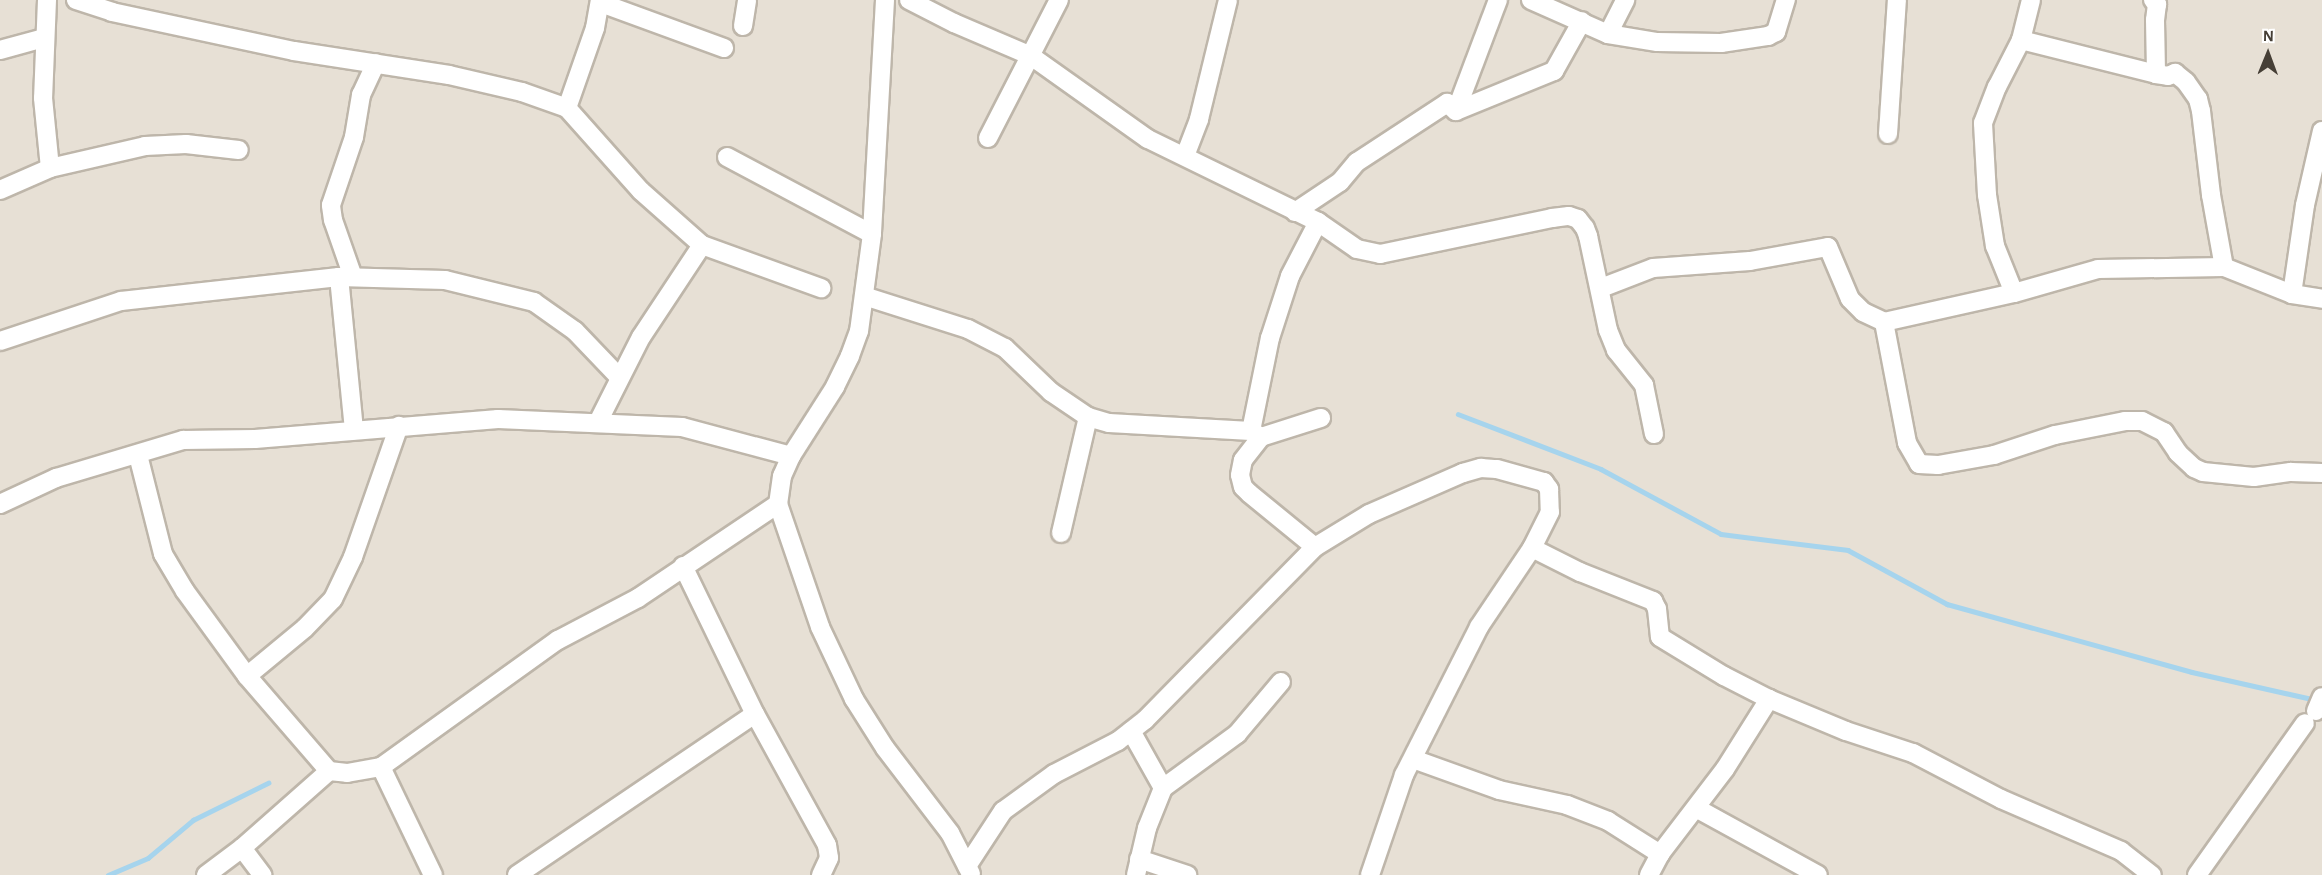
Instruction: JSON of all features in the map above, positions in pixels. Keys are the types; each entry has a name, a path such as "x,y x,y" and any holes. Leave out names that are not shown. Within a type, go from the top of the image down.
{"street":[{"path":"47,0 43,98 50,168"},
{"path":"76,0 112,12 294,51 376,63 512,90 567,108 641,191 702,245 821,288"},
{"path":"742,26 747,0"},
{"path":"885,0 872,234 859,331 850,356 782,476 778,504 820,627 854,699 885,748 950,833 969,870"},
{"path":"909,0 954,23 1032,56 1148,139 1318,222 1357,249 1380,254 1569,216 1578,219 1586,228 1601,288 1608,330 1616,350 1644,385 1654,434"},
{"path":"987,138 1032,56 1059,0"},
{"path":"1185,156 1199,119 1228,0"},
{"path":"1456,111 1498,0"},
{"path":"1531,0 1608,34 1656,42 1721,43 1768,36 1776,32 1786,0"},
{"path":"1608,34 1625,0"},
{"path":"1888,134 1897,0"},
{"path":"2014,293 1995,246 1987,195 1983,123 1997,87 2021,40 2031,0"},
{"path":"2153,0 2157,4 2156,74"},
{"path":"567,108 601,2 724,48"},
{"path":"1456,111 1554,71 1582,21"},
{"path":"0,50 44,38"},
{"path":"2021,40 2156,74 2168,76 2175,73 2186,82 2198,99 2211,195 2224,267"},
{"path":"354,430 346,277 331,205 354,137 361,95 376,63"},
{"path":"1295,212 1340,182 1357,162 1448,103 1456,111"},
{"path":"2292,294 2305,205 2322,131"},
{"path":"0,190 50,168 145,146 186,144 239,150"},
{"path":"727,157 872,234"},
{"path":"1315,547 1243,487 1240,475 1243,460 1256,434 1270,338 1290,276 1318,222"},
{"path":"598,422 641,337 702,245"},
{"path":"1601,288 1653,268 1750,261 1828,247 1850,299 1863,312 1884,322 2014,293 2098,269 2224,267 2292,294 2322,298"},
{"path":"0,342 121,301 346,277 445,280 534,302 575,330 619,377"},
{"path":"864,296 968,329 1005,348 1051,392 1088,417 1109,423 1256,434 1321,418"},
{"path":"1884,322 1907,443 1919,464 1938,465 1994,455 2055,435 2125,421 2142,421 2164,432 2178,453 2194,468 2203,471 2254,477 2291,472 2322,472"},
{"path":"1061,533 1088,417"},
{"path":"0,504 56,478 183,440 255,439 498,419 682,427 792,456"},
{"path":"247,676 305,628 333,599 353,557 399,426"},
{"path":"138,455 164,554 185,591 247,676 329,771 347,773 381,767 558,640 638,598 778,504"},
{"path":"969,870 1003,811 1054,774 1118,741 1131,731 1315,547 1369,514 1429,486 1481,468 1531,477 1544,482 1549,489 1550,512 1532,548 1479,627 1404,775 1370,875"},
{"path":"1532,548 1581,572 1653,601 1657,609 1660,637 1671,646 1768,699 1846,731 1913,753 2001,799 2121,851 2152,875"},
{"path":"683,566 755,714 827,845 829,858 821,875"},
{"path":"1187,875 1137,867 1152,811 1163,788 1237,734 1281,682"},
{"path":"1649,875 1660,854 1725,769 1768,699"},
{"path":"2197,875 2314,710"},
{"path":"517,875 755,714"},
{"path":"1131,731 1163,788"},
{"path":"1413,759 1499,790 1567,805 1608,821 1660,854"},
{"path":"381,767 433,875"},
{"path":"206,875 242,848 329,771"},
{"path":"1696,808 1818,875"},
{"path":"242,848 262,875"}],"shaded area":[{"path":"0,0 2322,0 2322,875 0,875"}],"waterway":[{"path":"1458,414 1601,469 1721,534 1848,550 1947,604 2192,672 2316,700"},
{"path":"108,875 148,858 193,820 268,783"}]}
